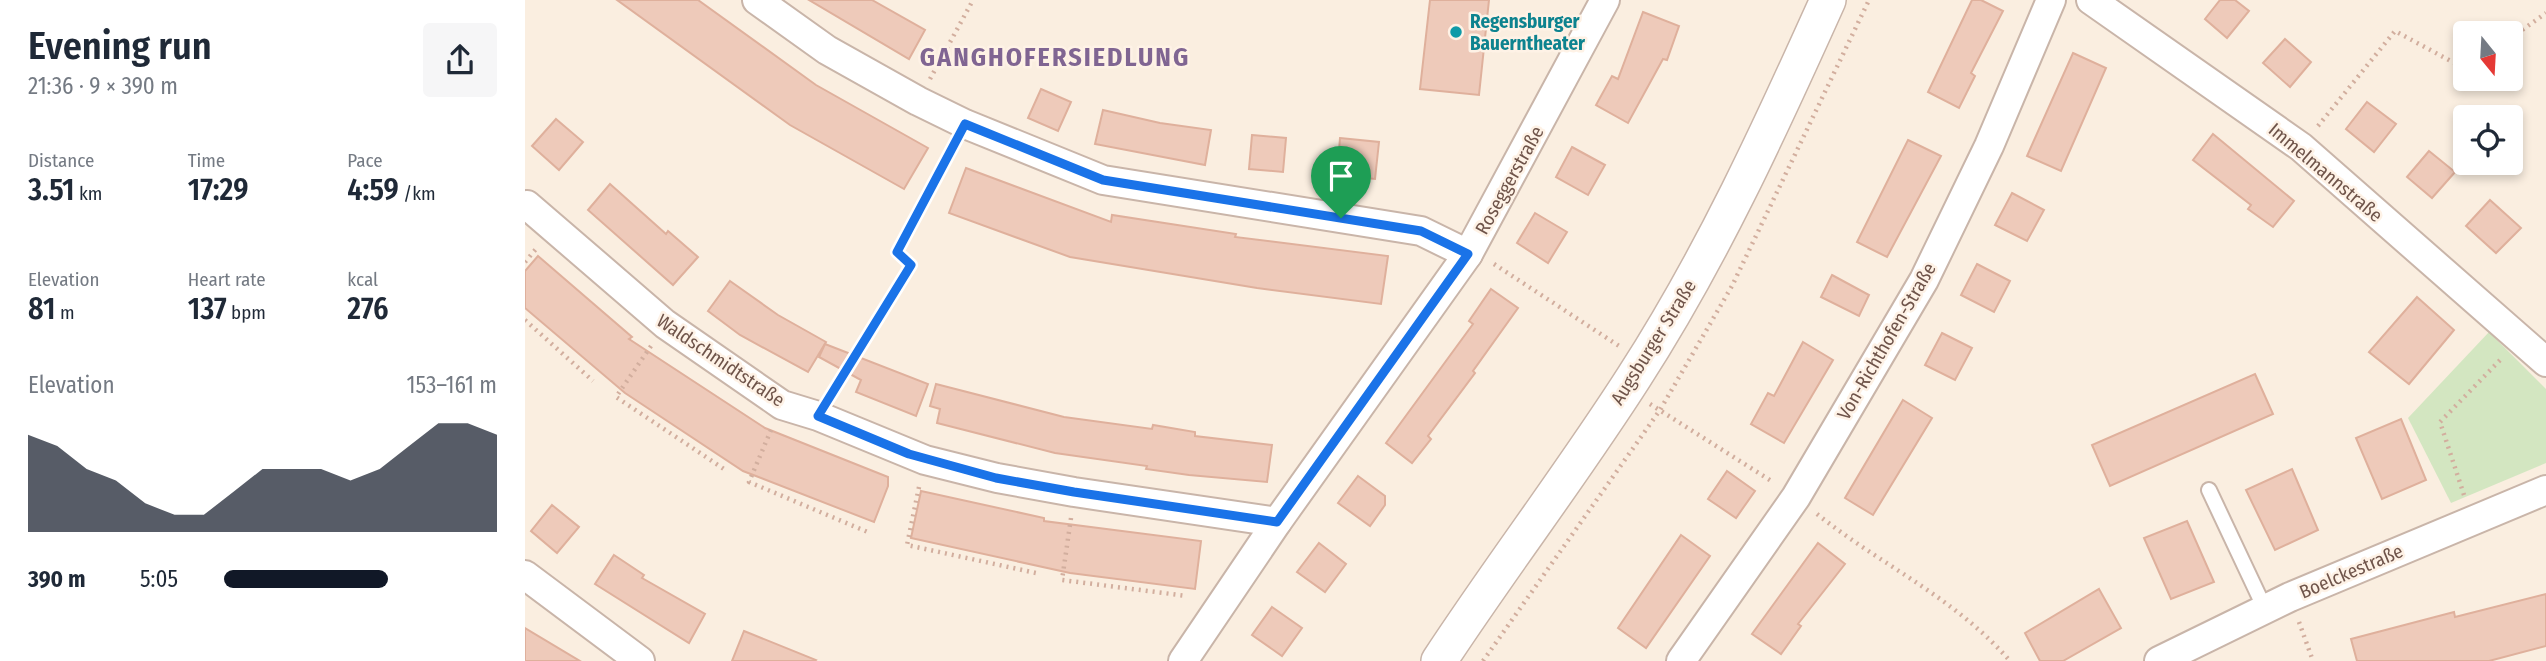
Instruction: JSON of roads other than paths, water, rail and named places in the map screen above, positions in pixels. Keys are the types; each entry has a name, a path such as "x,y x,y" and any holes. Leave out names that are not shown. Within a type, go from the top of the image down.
{"street":[{"path":"757,0 827,50 918,101 965,124 1103,180 1421,231 1468,254"},
{"name":"Roseggerstraße","path":"1182,661 1277,522 1468,254 1605,0"},
{"name":"Augsburger Straße","path":"1439,661 1634,377 1697,271 1745,178 1828,0"},
{"name":"Von-Richthofen-Straße","path":"1681,661 1796,497 1924,280 1989,146 2051,0"},
{"name":"Immelmannstraße","path":"2091,0 2301,146 2546,362"},
{"name":"Waldschmidtstraße","path":"527,205 665,324 782,405 818,416 925,460 1074,492 1277,522"},
{"name":"Boelckestraße","path":"2159,661 2278,603 2546,489"},
{"path":"525,575 640,661"}],"lane":[{"path":"2209,490 2278,603"}],"place":[{"name":"Regensburger Bauerntheater","path":"1456,32"}],"district":[{"name":"GANGHOFERSIEDLUNG","path":"1055,57"}]}
